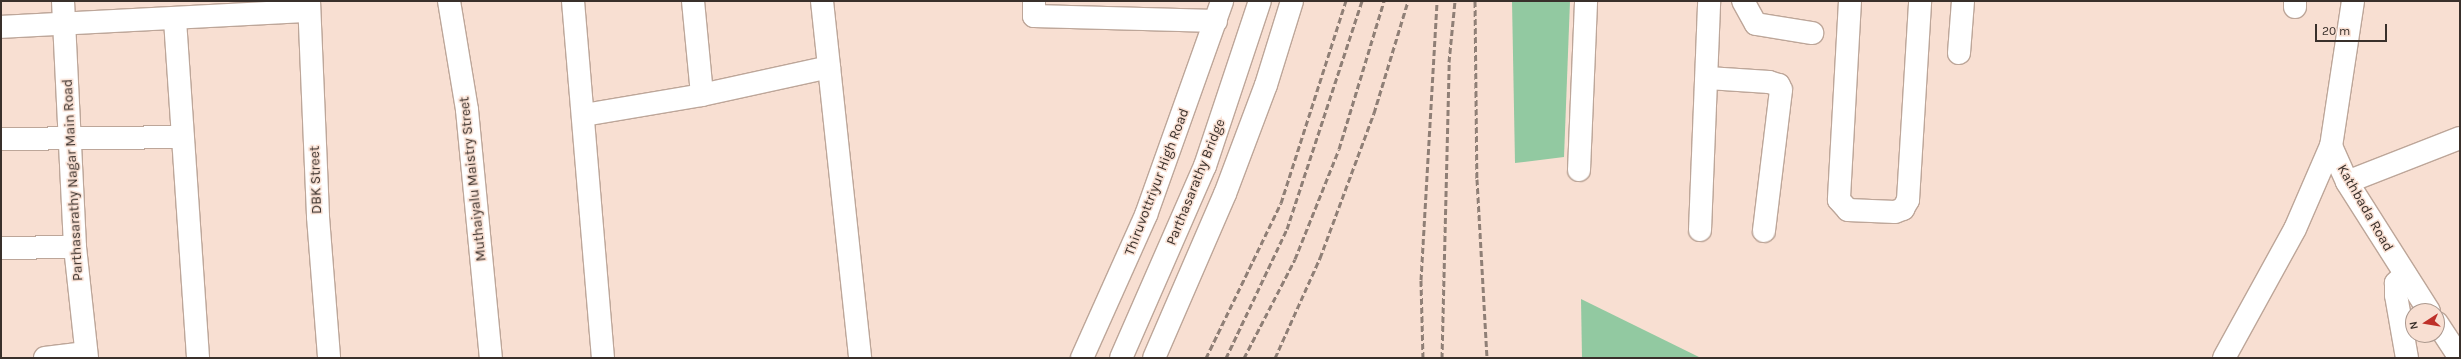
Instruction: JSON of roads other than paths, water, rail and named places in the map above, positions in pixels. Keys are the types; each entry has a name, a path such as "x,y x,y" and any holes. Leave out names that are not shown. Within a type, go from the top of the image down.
{"street":[{"name":"Parthasarathy Nagar Main Road","path":"64,1 75,247 87,356"},
{"name":"Muthaiyalu Maistry Street","path":"449,1 467,110 491,358"},
{"path":"573,1 584,115 603,358"},
{"path":"693,1 702,95"},
{"path":"822,1 860,358"},
{"path":"1034,1 1034,16 1216,21"},
{"name":"Thiruvottriyur High Road","path":"1082,358 1146,215 1222,1"},
{"name":"Parthasarathy Bridge","path":"1121,358 1205,166 1260,1"},
{"path":"1154,358 1228,188 1266,85 1292,1"},
{"path":"1579,170 1586,1"},
{"path":"1700,230 1708,78 1709,1"},
{"path":"1742,1 1756,24 1812,33"},
{"path":"1850,1 1840,200 1848,210 1895,212 1903,209 1908,200 1920,1"},
{"path":"1959,53 1964,1"},
{"path":"2224,358 2295,229 2332,146 2353,1"},
{"path":"1,27 65,23 175,20 309,6"},
{"name":"DBK Street","path":"309,6 318,217 329,358"},
{"path":"175,20 198,358"},
{"path":"584,115 702,95 829,67"},
{"path":"1708,78 1769,82 1779,85 1781,90 1764,230"},
{"path":"1,138 182,137"},
{"path":"2347,182 2460,138"},
{"name":"Kathbada Road","path":"2332,146 2347,182 2424,303"},
{"path":"1,248 75,247"},
{"path":"2405,274 2396,283 2396,295 2407,358"},
{"path":"2445,335 2460,358"},
{"path":"45,358 87,356"}],"railway":[{"path":"1206,358 1281,203 1346,1"},
{"path":"1226,358 1287,229 1362,1"},
{"path":"1244,358 1295,259 1339,149 1384,1"},
{"path":"1275,358 1320,258 1374,113 1408,1"},
{"path":"1423,358 1421,280 1437,1"},
{"path":"1442,358 1449,62 1455,1"},
{"path":"1475,1 1477,179 1487,358"}]}
